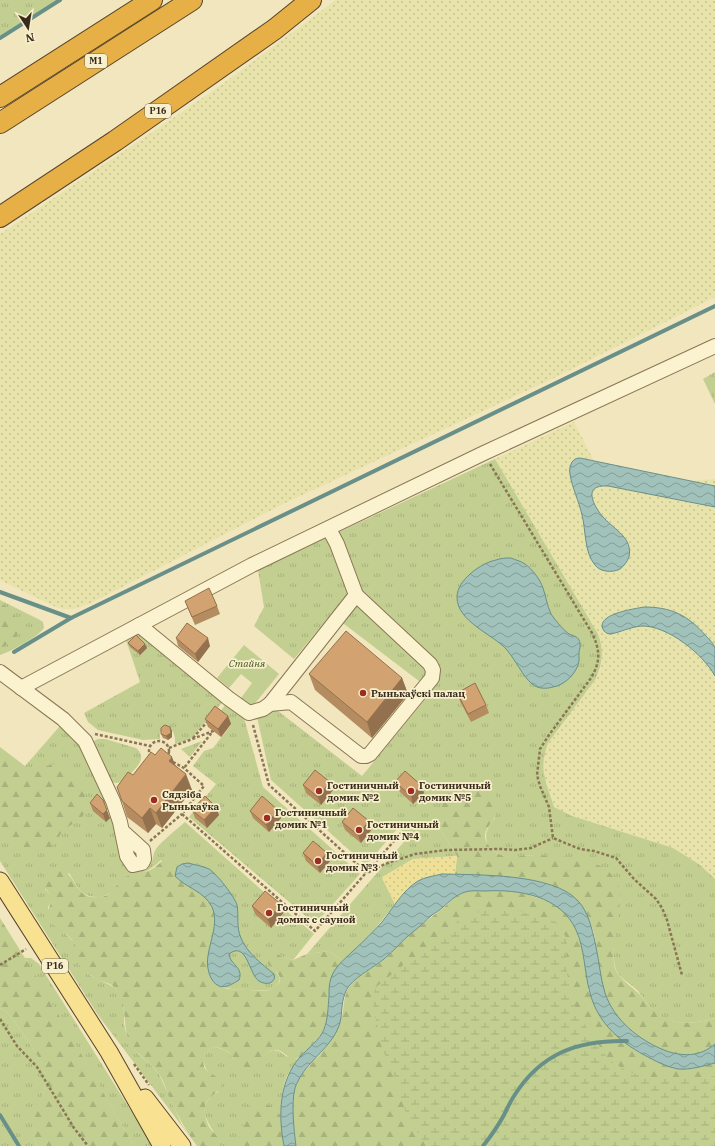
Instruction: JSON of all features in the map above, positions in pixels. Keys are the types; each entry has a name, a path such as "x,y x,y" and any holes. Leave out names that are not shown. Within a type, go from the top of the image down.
{"highway":[{"name":"М1","path":"0,98 152,0"},
{"name":"М1","path":"0,123 192,0"},
{"name":"Р16","path":"0,217 115,141 276,29 311,0"}],"main road":[{"name":"Р16","path":"0,881 109,1052 162,1146"},
{"name":"Р16","path":"109,1052 182,1146"}],"lane":[{"path":"21,688 252,565 484,453 715,346"},
{"path":"270,704 291,702 361,756 366,756 370,754 432,678 433,670 430,664 356,595 338,544 328,529"},
{"path":"139,625 228,698 249,713 263,709 270,704 356,595"},
{"path":"0,672 63,719 85,741 113,801 122,831 127,856 133,865 142,863 145,854 141,847 122,831"}],"path":[{"path":"484,453 592,632 598,650 597,668 540,749 538,775 540,786 549,807 553,838"},
{"path":"192,739 228,698"},
{"path":"249,713 269,785 367,873"},
{"path":"168,748 213,731 184,768"},
{"path":"92,733 150,746"},
{"path":"153,742 164,742 168,748 166,758 160,761 152,759 148,753 150,746 153,742"},
{"path":"141,847 182,814 204,786 184,768 166,758"},
{"path":"147,764 152,759"},
{"path":"182,814 314,931 401,833"},
{"path":"367,873 385,864 415,854 446,850 514,850 531,848 553,838 580,849 616,858 634,879 656,899 662,908 667,920 682,976"},
{"path":"0,965 38,941"},
{"path":"0,1019 17,1046 37,1067 74,1128 88,1146"}],"shaded area":[{"path":"336,0 715,0 715,297 556,377 285,503 89,604 73,609 56,607 0,580 0,234 217,88"},
{"path":"574,422 594,461 580,458 575,459 570,474 582,515 590,557 620,532 605,519 596,506 591,495 592,490 596,487 608,486 715,507 715,648 708,639 672,611 658,607 644,607 620,613 617,633 639,626 650,626 661,629 684,643 707,664 715,676 715,879 700,865 562,812 554,807 544,781 542,772 544,753 548,743 595,680 600,671 602,661 598,634 495,459"},
{"path":"715,479 715,486 690,481"}],"green space":[{"path":"0,0 61,0 0,39"},
{"path":"715,372 715,404 703,379"},
{"path":"495,459 598,634 602,651 600,668 595,680 548,743 545,752 543,768 544,775 554,807 572,816 673,848 700,865 715,879 715,1018 699,1022 683,1023 668,1020 654,1012 637,990 621,977 616,970 613,950 620,900 601,874 591,863 587,861 535,855 509,857 494,851 487,842 486,837 487,831 495,818 489,788 473,784 436,822 457,856 413,859 382,878 395,904 370,935 343,961 329,951 307,954 409,836 398,828 366,865 271,780 257,717 268,709 278,711 362,776 432,691 331,614 294,659 254,626 264,607 258,570"},
{"path":"0,600 40,620 43,622 44,628 24,643 0,655"},
{"path":"0,603 11,612 19,627 17,636 10,643 0,648"},
{"path":"139,630 224,700 192,738 175,745 174,734 172,730 167,727 160,732 160,739 143,740 98,730 88,722 84,713 140,682 126,640"},
{"name":"Стайня","path":"244,645 279,674 252,707 241,698 252,683 241,674 229,688 217,678"},
{"path":"227,702 244,718 263,787 360,874 315,924 189,817 216,784 193,766 204,751 213,748 231,725 219,714"},
{"path":"60,726 73,741 76,740 83,746 109,799 103,805 106,822 113,814 120,835 142,868 150,864 154,852 158,846 185,822 314,934 293,960 282,957 279,954 270,966 275,970 280,979 275,987 267,990 230,989 220,986 161,860 139,875 123,881 112,892 102,897 89,896 81,892 69,873 45,889 51,896 52,901 48,907 48,917 51,922 75,943 80,966 91,976 114,987 119,993 123,1002 126,1033 131,1044 138,1054 159,1074 182,1125 197,1146 98,1015 0,861 0,747 25,766"},
{"path":"98,739 105,739 136,748 140,752 141,760 139,764 120,782 115,783 108,780 93,744 94,741"},
{"path":"202,741 190,757 181,749"},
{"path":"0,758 18,770 27,772 49,765 61,765 72,772 80,783 86,802 84,814 78,821 67,827 54,844 48,849 34,851 26,849 0,832"},
{"path":"473,784 486,787 491,790 497,799 498,804 495,817 485,834 486,842 494,851 505,856 544,855 581,859 597,865 610,873 619,887 620,897 614,946 615,968 617,972 623,980 640,994 655,1012 662,1017 684,1023 700,1022 715,1018 715,1044 697,1053 684,1055 677,1054 655,1046 628,1028 614,1012 605,993 592,926 562,890 542,882 528,879 455,874 457,856 436,822 442,806 448,796 457,790"},
{"path":"166,859 175,864 177,867 176,871 211,905 213,909 215,921 209,958 213,979 217,985 230,989 261,991 273,988 279,983 280,979 278,974 267,962 267,954 272,951 275,951 282,957 293,960 307,954 329,951 343,961 332,978 328,1012 322,1033 300,1057 293,1059 277,1050 273,1050 254,1065 245,1068 237,1064 226,1050 213,1047 207,1052 204,1067 219,1079 221,1086 220,1089 208,1099 205,1114 208,1125 218,1137 220,1146 197,1146 179,1117 159,1074 136,1052 130,1043 127,1036 124,1008 119,994 112,985 101,981 82,968 78,963 75,946 72,939 50,921 47,914 51,903 51,898 43,884 43,878 45,874 53,870 66,872 85,895 99,897 109,894 126,877 132,874 149,871"},
{"path":"473,890 501,890 526,894 550,902 567,914 576,930 582,948 589,993 635,1050 667,1066 679,1069 691,1069 715,1063 715,1146 296,1146 293,1109 295,1088 303,1073 325,1049 331,1038 341,1019 345,995 350,986 358,978 386,958 410,934 459,895"},
{"path":"505,908 545,918 555,922 561,929 567,939 566,967 572,999 579,1016 608,1059 625,1070 660,1079 715,1076 715,1146 426,1146 406,1113 395,1078 382,1048 373,1006 373,996 376,987 407,962 418,957 448,934 455,923 473,913"},
{"path":"0,918 38,979 134,1146 38,1146 32,1128 45,1085 44,1070 34,1049 14,1020 0,1008"},
{"path":"25,958 31,958 39,964 153,1146 134,1146"},
{"path":"0,1008 11,1017 16,1024 37,1054 44,1070 45,1084 34,1119 33,1128 34,1137 38,1146 0,1146"},
{"path":"213,1047 225,1050 234,1060 267,1053 273,1050 297,1059 300,1057 291,1069 283,1089 281,1114 284,1146 220,1146 220,1142 208,1122 205,1109 206,1103 210,1097 218,1092 216,1077 208,1071 204,1063 206,1055"},
{"path":"259,1103 275,1108 279,1113 282,1124 284,1146 234,1146 243,1126 245,1110 247,1107"}],"sand":[{"path":"457,856 455,874 436,875 426,877 418,881 395,904 382,877 413,859"}],"water":[{"path":"580,458 715,486 715,507 608,486 600,486 592,492 594,503 604,518 626,539 630,550 628,559 620,569 610,571 600,569 591,560 589,554 582,515 571,479 571,464 575,459"},
{"path":"502,558 511,558 523,563 533,571 542,585 551,614 564,630 577,638 580,642 579,661 576,670 570,678 557,686 542,688 532,684 507,650 469,621 459,606 457,597 458,591 461,584 471,573 490,562"},
{"path":"644,607 654,607 671,611 693,623 714,645 715,676 709,667 693,650 683,642 662,630 641,626 611,634 603,630 603,622 607,618 619,612"},
{"path":"188,863 209,869 216,875 236,901 241,938 247,949 274,974 274,980 270,983 262,983 256,978 247,960 240,951 235,951 229,954 230,958 240,972 239,980 224,987 219,986 213,981 207,964 215,919 212,907 200,893 184,884 175,876 177,867"},
{"path":"442,874 514,877 551,885 567,892 578,901 587,915 595,942 605,993 614,1012 628,1028 637,1035 664,1050 684,1055 703,1051 715,1044 715,1063 688,1069 671,1067 657,1062 640,1052 612,1032 599,1014 590,993 583,953 576,930 569,918 550,902 525,893 511,891 467,891 456,896 432,915 406,937 384,959 361,975 349,986 344,997 341,1018 337,1031 304,1071 296,1085 293,1109 296,1146 284,1146 281,1111 284,1088 293,1066 317,1040 324,1029 328,1013 330,982 335,970 341,962 382,922 408,889 421,880"}],"building":[{"path":"209,588 217,606 192,617 185,601"},
{"path":"187,623 208,638 195,654 176,638"},
{"name":"Рынькаўскi палац","path":"346,631 402,678 367,722 309,674"},
{"path":"136,635 145,644 138,651 128,643"},
{"path":"475,683 486,705 468,714 457,693"},
{"path":"215,706 228,716 218,729 205,719"},
{"path":"165,725 170,727 171,733 166,736 161,734 161,728"},
{"path":"161,748 172,757 169,761 186,774 156,813 150,808 142,818 122,801 117,787 128,772 133,775 151,752 155,755"},
{"path":"315,770 330,782 318,797 303,785"},
{"path":"405,771 421,785 411,796 395,782"},
{"path":"97,794 103,800 107,810 103,814 90,803"},
{"path":"205,796 216,807 204,820 192,810"},
{"path":"262,796 278,810 266,825 250,811"},
{"path":"353,808 369,821 358,835 342,822"},
{"path":"313,841 327,853 317,865 303,853"},
{"path":"265,891 281,904 268,920 252,906"}],"waterway":[{"path":"0,38 60,0"},
{"path":"14,652 71,618 715,306"},
{"path":"0,592 71,618"},
{"path":"483,1146 497,1127 513,1098 525,1081 536,1069 549,1059 562,1052 592,1043 627,1041"},
{"path":"0,1115 19,1146"}],"place":[{"name":"Рынькаўскi палац","path":"363,693"},
{"name":"Гостиничный домик №2","path":"319,791"},
{"name":"Гостиничный домик №5","path":"411,791"},
{"name":"Сядзіба Рынькаўка","path":"154,800"},
{"name":"Гостиничный домик №1","path":"267,818"},
{"name":"Гостиничный домик №4","path":"359,830"},
{"name":"Гостиничный домик №3","path":"318,861"},
{"name":"Гостиничный домик с сауной","path":"269,913"}]}
